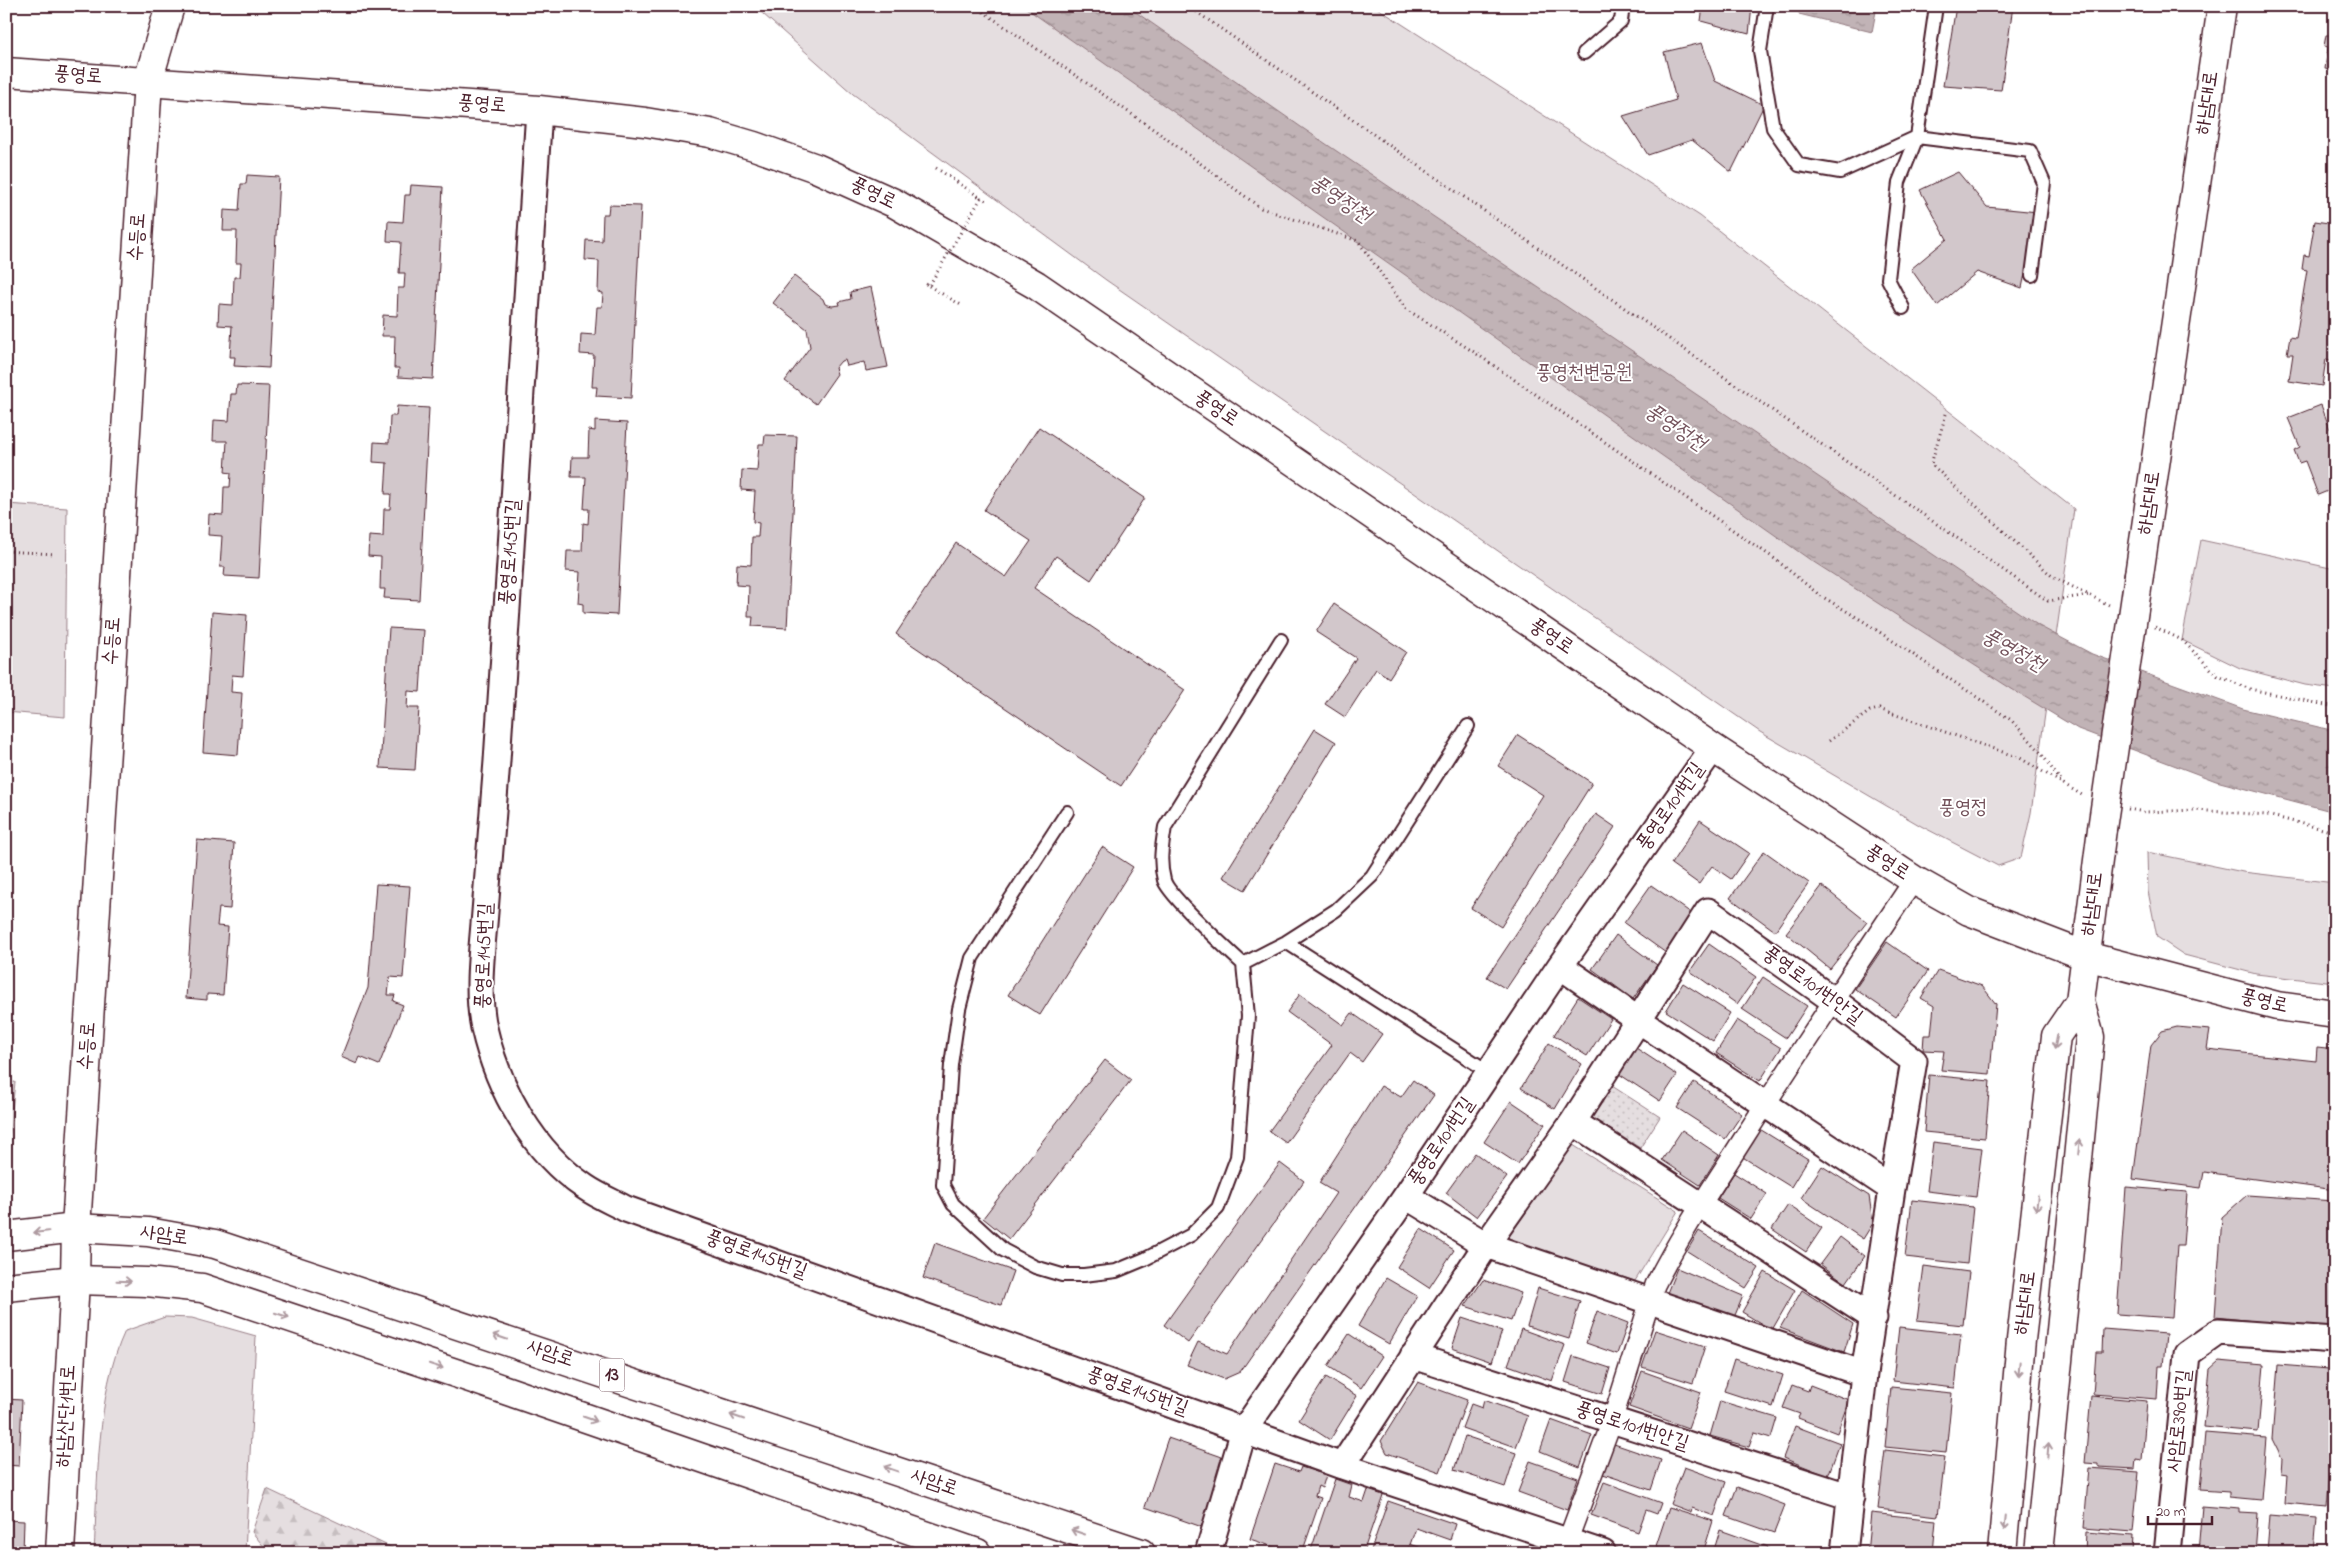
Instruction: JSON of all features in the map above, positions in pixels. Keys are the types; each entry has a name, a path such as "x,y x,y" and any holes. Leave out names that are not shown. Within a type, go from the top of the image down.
{"main road":[{"name":"수등로","path":"75,1280 76,1228 148,80 170,6"},
{"name":"하남대로","path":"2039,1553 2090,1036 2080,1001 2102,829 2222,6"},
{"name":"풍영로","path":"6,72 148,80 539,110 645,122 710,134 754,146 816,168 894,203 1036,285 1713,748 1914,880 1969,911 2086,956 2277,1006 2335,1014"},
{"name":"하남대로","path":"2002,1553 2021,1340 2056,1036 2080,1001"},
{"name":"사암로","path":"6,1236 76,1228 148,1232 215,1244 1141,1553"},
{"name":"13","path":"6,1287 75,1280 146,1282 202,1288 476,1380 977,1553"},
{"name":"하남산단1번로","path":"60,1553 75,1280"}],"street":[{"name":"풍영로145번길","path":"539,110 499,728 480,985 484,1026 491,1054 502,1082 518,1113 532,1134 566,1172 585,1188 626,1208 1244,1430"},
{"name":"풍영로101번길","path":"1208,1553 1244,1430 1406,1196 1560,966 1713,748"},
{"path":"1566,1547 1612,1420 1655,1285 1664,1266 1833,1000 1914,880"},
{"name":"풍영로101번안길","path":"1342,1466 1486,1245 1573,1122 1708,911 1833,1000 1914,1061 1892,1189 1874,1318 1864,1374 1844,1553"},
{"path":"1560,966 1637,1020 1892,1189"},
{"path":"1573,1122 1874,1318"},
{"path":"1406,1196 1486,1245 1864,1374"},
{"name":"사암로390번길","path":"2166,1553 2187,1354 2218,1332 2335,1340"},
{"name":"풍영로101번안길","path":"1413,1356 1851,1497"},
{"path":"1244,1430 1566,1547 1603,1553"}],"lane":[{"path":"1584,53 1620,21 1623,6"},
{"path":"1767,6 1760,51 1773,128 1799,165 1840,172 1917,137 2030,151 2044,183 2032,275"},
{"path":"1904,308 1888,279 1899,182 1917,137 1936,6"},
{"path":"1067,812 972,958 959,1009 951,1065 943,1185 953,1204 1003,1250 1035,1267 1062,1275 1084,1275 1116,1271 1145,1259 1191,1235 1218,1208 1237,1158 1248,1016 1243,964 1187,909 1164,883 1160,857 1165,827 1281,640"},
{"path":"1243,964 1286,942 1336,910 1372,876 1468,726"},
{"path":"1286,942 1489,1072"}],"path":[{"path":"975,6 1156,131 1261,208 1358,242 1406,309 1474,352 1775,560 1824,599 1863,621 2011,720 2038,749 2063,784"},
{"path":"1188,6 2048,601 2089,595"},
{"path":"936,168 986,200"},
{"path":"961,305 928,285 981,198"},
{"path":"1946,414 1930,464 2053,577 2114,607"},
{"path":"6,551 54,554"},
{"path":"2148,623 2182,640 2218,676 2250,689 2335,707"},
{"path":"1829,741 1870,711 1879,708 2020,758 2089,799"},
{"path":"2126,809 2145,812 2195,810 2267,815 2335,832"}],"green space":[{"name":"풍영천변공원","path":"754,6 1374,6 1700,216 2074,509 2031,813 2021,858 1998,866 1921,826 1760,732 1106,280 853,94"},
{"path":"6,504 67,508 65,717 6,712"},
{"path":"2201,540 2335,569 2335,689 2305,685 2240,668 2182,640"},
{"path":"2147,852 2243,872 2335,883 2335,983 2256,974 2184,955 2157,937 2148,891"},
{"path":"15,1082 6,1168 6,1083"},
{"path":"1612,1086 1660,1117 1640,1148 1592,1118"},
{"path":"1573,1145 1678,1211 1635,1281 1506,1241"},
{"path":"165,1317 192,1318 256,1336 245,1553 94,1553 100,1439 108,1382 125,1331"},
{"path":"267,1489 403,1553 269,1553 252,1532"}],"water":[{"name":"풍영정천","path":"1023,6 1127,6 1301,127 2039,626 2092,654 2243,709 2335,731 2335,812 2216,781 2078,729 2010,688 1809,559"},
{"path":"1800,6 1877,6 1872,32 1799,14"}],"building":[{"path":"1703,6 1752,6 1749,34 1701,21"},
{"path":"1956,6 2013,6 2001,90 1943,86"},
{"path":"2334,6 2335,71 2325,69 2328,47 2324,46 2326,35 2330,35"},
{"path":"1702,43 1715,81 1764,105 1731,172 1692,140 1648,155 1623,116 1676,100 1664,52"},
{"path":"1958,172 1987,207 2038,212 2022,288 1977,272 1937,306 1911,269 1947,239 1920,190"},
{"path":"247,175 279,177 269,368 234,366 235,357 230,357 232,326 218,325 219,304 233,305 234,277 240,277 241,263 236,263 237,231 223,231 224,210 239,211 241,184 246,184"},
{"path":"411,185 443,187 433,379 398,377 399,368 394,368 395,336 382,336 383,315 397,316 398,288 404,288 405,273 399,273 401,242 387,241 388,221 403,222 405,195 410,195"},
{"path":"609,205 641,206 631,398 596,396 597,387 592,387 594,355 580,354 581,334 595,335 597,307 602,307 603,293 598,292 599,261 585,260 586,240 602,241 603,214 608,214"},
{"path":"2315,221 2335,224 2335,307 2331,330 2335,330 2335,357 2334,361 2326,359 2322,386 2289,381 2293,354 2287,354 2290,337 2296,338 2307,270 2302,269 2304,255 2309,256"},
{"path":"794,276 823,299 825,304 832,306 840,305 839,302 851,299 850,292 871,287 888,367 866,371 864,362 847,366 845,360 841,361 835,368 837,374 816,404 785,381 810,347 807,329 773,303"},
{"path":"237,385 269,386 259,578 224,576 225,567 220,567 222,536 208,535 209,514 223,515 224,487 230,487 231,473 225,472 227,441 213,441 214,420 229,421 231,394 236,394"},
{"path":"2321,405 2330,429 2335,427 2335,488 2318,495 2305,461 2299,463 2294,450 2300,447 2288,418"},
{"path":"397,406 429,408 419,600 384,598 385,589 380,589 381,557 368,556 369,536 383,537 384,509 390,509 391,494 385,494 387,463 373,462 374,442 389,443 390,416 396,416"},
{"path":"595,421 627,423 617,615 583,613 583,604 578,603 580,572 566,571 567,551 582,551 583,523 588,524 589,509 584,509 586,477 571,477 572,457 588,457 589,430 595,431"},
{"path":"1039,427 1145,498 1091,580 1056,556 1034,588 1185,690 1121,786 896,634 956,543 1006,577 1031,541 984,510"},
{"path":"765,435 797,436 787,628 752,626 753,617 748,617 749,586 736,585 737,564 751,565 752,537 758,537 759,523 753,522 755,491 741,490 742,470 757,471 759,444 764,444"},
{"path":"1334,604 1406,652 1389,678 1376,669 1345,717 1325,704 1356,658 1316,632"},
{"path":"212,612 247,615 243,676 232,675 231,692 242,693 238,755 203,752"},
{"path":"389,628 424,630 420,692 408,691 407,708 419,708 415,770 380,768"},
{"path":"1315,729 1336,742 1245,890 1223,877"},
{"path":"1518,735 1592,783 1501,927 1471,908 1543,795 1498,766"},
{"path":"1596,814 1615,827 1506,989 1487,977"},
{"path":"1700,820 1749,853 1731,879 1712,866 1699,884 1671,864"},
{"path":"197,840 234,843 230,909 219,908 217,926 228,927 223,995 207,994 207,1000 186,998"},
{"path":"1102,847 1133,867 1040,1015 1008,995"},
{"path":"1764,851 1809,883 1775,931 1730,898"},
{"path":"376,884 410,886 403,978 390,977 388,995 395,995 393,1001 403,1005 379,1065 360,1057 357,1064 341,1057 368,988"},
{"path":"1651,885 1694,915 1666,953 1624,923"},
{"path":"1822,886 1867,922 1830,969 1786,933"},
{"path":"1616,935 1657,965 1633,999 1592,969"},
{"path":"1887,942 1928,971 1896,1017 1855,989"},
{"path":"1709,944 1756,977 1737,1004 1690,971"},
{"path":"1938,970 1982,986 1996,1004 1990,1074 1941,1070 1944,1051 1923,1050 1924,1035 1931,1035 1934,1006 1921,998"},
{"path":"1763,977 1807,1006 1786,1038 1742,1009"},
{"path":"1683,983 1730,1013 1713,1041 1666,1011"},
{"path":"1300,994 1343,1025 1352,1013 1382,1034 1362,1062 1350,1053 1286,1143 1269,1131 1332,1045 1287,1012"},
{"path":"1578,997 1611,1019 1587,1056 1554,1035"},
{"path":"1737,1020 1781,1048 1760,1081 1716,1053"},
{"path":"2177,1027 2210,1030 2207,1049 2316,1061 2317,1047 2335,1049 2335,1190 2204,1172 2201,1188 2133,1179 2151,1045 2162,1031"},
{"path":"1549,1043 1582,1064 1555,1109 1521,1088"},
{"path":"1636,1048 1677,1075 1660,1101 1619,1074"},
{"path":"1105,1060 1131,1080 1009,1239 983,1218"},
{"path":"1929,1075 1990,1081 1985,1138 1924,1132"},
{"path":"1413,1080 1434,1095 1240,1372 1224,1379 1187,1365 1198,1342 1227,1354 1336,1193 1319,1183 1381,1086 1401,1097"},
{"path":"1694,1082 1742,1114 1725,1139 1677,1108"},
{"path":"1511,1101 1545,1124 1518,1164 1484,1142"},
{"path":"1758,1128 1808,1159 1791,1187 1741,1156"},
{"path":"1682,1130 1719,1155 1700,1185 1662,1160"},
{"path":"1933,1142 1982,1148 1976,1197 1927,1191"},
{"path":"1475,1153 1507,1177 1477,1217 1446,1193"},
{"path":"1280,1163 1304,1181 1188,1343 1164,1325"},
{"path":"1822,1166 1869,1196 1873,1223 1863,1239 1801,1198"},
{"path":"1734,1173 1767,1194 1751,1219 1718,1198"},
{"path":"2126,1187 2187,1192 2183,1246 2177,1246 2172,1318 2117,1314"},
{"path":"2247,1195 2335,1201 2334,1329 2215,1317 2222,1217"},
{"path":"1912,1200 1973,1207 1967,1264 1905,1257"},
{"path":"1788,1205 1822,1228 1806,1252 1772,1229"},
{"path":"1421,1229 1454,1250 1429,1288 1397,1267"},
{"path":"1699,1231 1759,1268 1746,1288 1687,1251"},
{"path":"1840,1237 1865,1256 1846,1283 1820,1264"},
{"path":"935,1243 1013,1271 1001,1305 923,1278"},
{"path":"1924,1266 1969,1272 1963,1325 1917,1320"},
{"path":"1677,1268 1743,1296 1733,1320 1667,1293"},
{"path":"1765,1272 1795,1290 1772,1330 1742,1312"},
{"path":"1386,1278 1417,1296 1389,1344 1358,1326"},
{"path":"1483,1280 1521,1293 1511,1321 1465,1306"},
{"path":"1538,1288 1580,1301 1569,1339 1527,1326"},
{"path":"1802,1290 1853,1324 1844,1352 1780,1328"},
{"path":"1597,1311 1628,1323 1617,1354 1586,1343"},
{"path":"1462,1318 1502,1331 1492,1362 1452,1348"},
{"path":"1899,1327 1961,1334 1955,1388 1893,1381"},
{"path":"1521,1329 1565,1345 1552,1381 1508,1365"},
{"path":"2103,1329 2166,1334 2163,1366 2159,1366 2157,1399 2093,1394 2096,1352 2102,1352"},
{"path":"1655,1330 1705,1346 1693,1383 1642,1367"},
{"path":"1349,1334 1382,1356 1361,1388 1328,1366"},
{"path":"1573,1356 1610,1368 1602,1394 1565,1382"},
{"path":"1734,1359 1783,1375 1773,1407 1724,1391"},
{"path":"2219,1361 2264,1365 2258,1432 2204,1427 2210,1369"},
{"path":"2278,1365 2329,1369 2335,1378 2335,1406 2326,1507 2285,1503 2287,1475 2281,1474 2282,1459 2272,1439"},
{"path":"1642,1371 1701,1392 1688,1428 1629,1407"},
{"path":"1326,1377 1357,1396 1330,1440 1299,1420"},
{"path":"1418,1382 1467,1400 1440,1472 1387,1453 1381,1441"},
{"path":"1792,1385 1808,1391 1810,1385 1849,1400 1837,1433 1798,1418 1800,1414 1783,1408"},
{"path":"1891,1387 1952,1393 1946,1453 1885,1447"},
{"path":"2091,1396 2147,1401 2142,1460 2136,1459 2135,1469 2099,1467 2099,1464 2085,1463"},
{"path":"6,1399 22,1400 19,1466 6,1465"},
{"path":"1484,1400 1528,1416 1516,1447 1462,1428 1471,1404 1482,1408"},
{"path":"1720,1401 1777,1418 1771,1438 1754,1433 1749,1447 1710,1436"},
{"path":"1551,1420 1592,1435 1580,1467 1540,1451"},
{"path":"1795,1426 1840,1443 1828,1476 1783,1458"},
{"path":"2205,1433 2266,1438 2261,1500 2229,1497 2229,1492 2200,1490"},
{"path":"1465,1436 1516,1453 1505,1487 1454,1470"},
{"path":"1168,1438 1225,1458 1202,1527 1145,1507"},
{"path":"1614,1444 1661,1460 1651,1490 1603,1474"},
{"path":"1885,1450 1945,1457 1938,1516 1878,1509"},
{"path":"1530,1461 1578,1478 1567,1510 1518,1492"},
{"path":"1275,1464 1299,1472 1301,1467 1326,1475 1322,1488 1318,1486 1315,1496 1321,1498 1302,1553 1292,1553 1250,1539"},
{"path":"1684,1467 1726,1482 1714,1516 1692,1508 1691,1512 1670,1504"},
{"path":"2089,1468 2139,1472 2133,1532 2084,1528"},
{"path":"1335,1479 1352,1485 1349,1497 1364,1502 1368,1490 1383,1495 1363,1553 1310,1553"},
{"path":"1604,1482 1661,1503 1657,1514 1646,1510 1638,1532 1591,1515"},
{"path":"1737,1487 1785,1505 1774,1533 1726,1516"},
{"path":"1388,1501 1455,1524 1450,1540 1416,1528 1407,1553 1370,1553"},
{"path":"2202,1506 2240,1509 2240,1513 2258,1514 2255,1553 2198,1553"},
{"path":"1669,1507 1713,1521 1703,1553 1677,1553 1656,1546"},
{"path":"1871,1513 1936,1520 1933,1553 1867,1553"},
{"path":"2270,1515 2317,1519 2314,1553 2267,1553"},
{"path":"6,1520 24,1521 23,1553 6,1553"},
{"path":"1720,1530 1768,1547 1766,1553 1713,1553"},
{"path":"2086,1532 2133,1536 2132,1553 2085,1553"},
{"path":"1410,1544 1436,1553 1407,1553"}],"park label":[{"name":"풍영정","path":"1963,808"}]}
